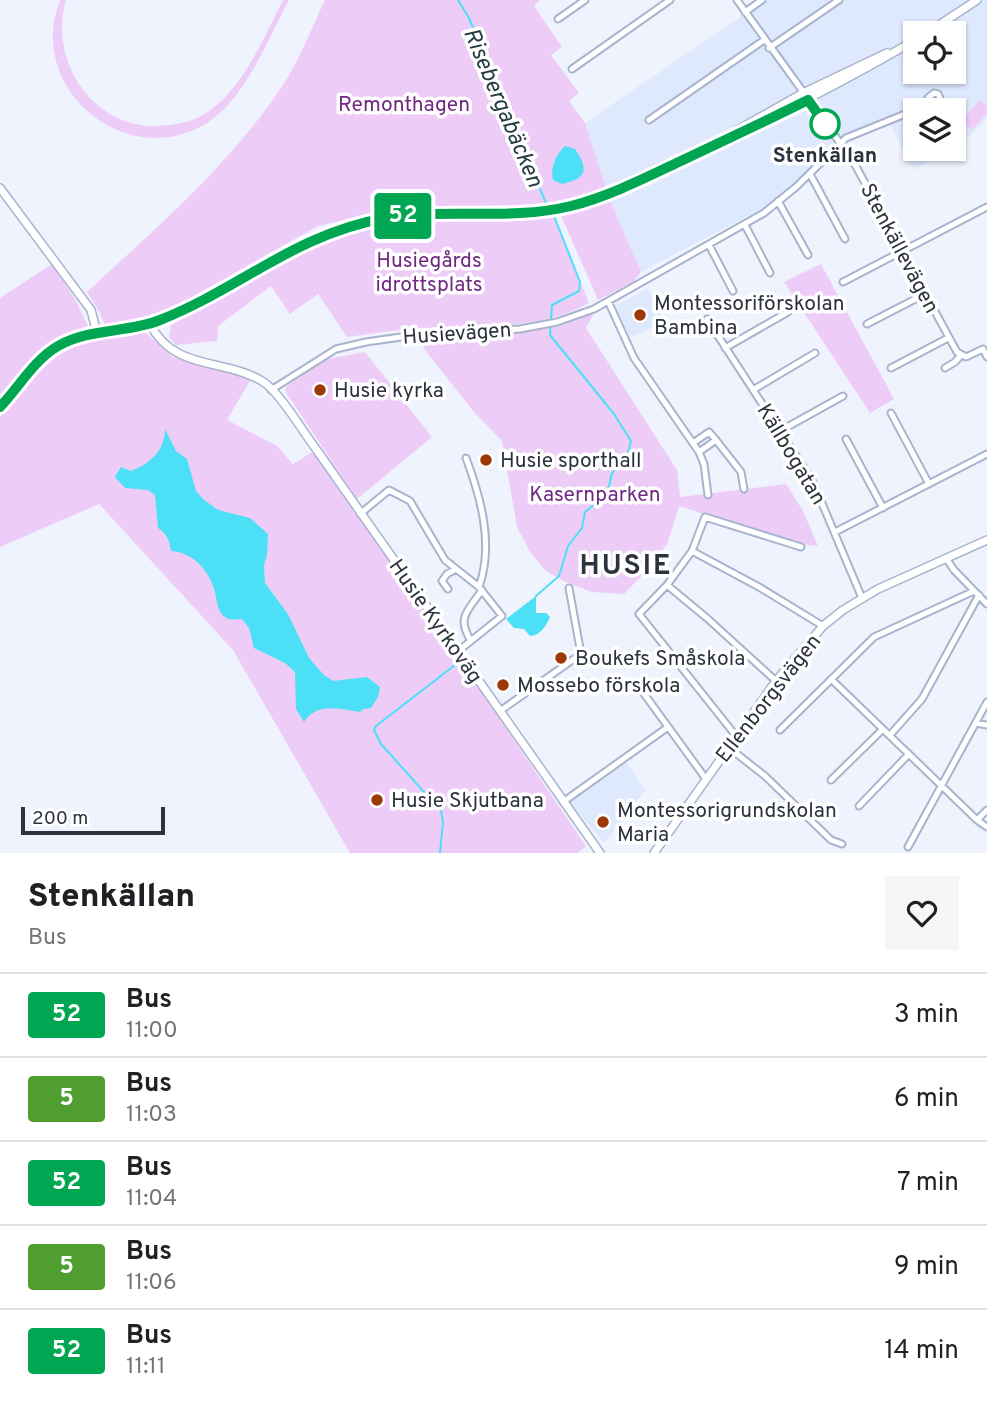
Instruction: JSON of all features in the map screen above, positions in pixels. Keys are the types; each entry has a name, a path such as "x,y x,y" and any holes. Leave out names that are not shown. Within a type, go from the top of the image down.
{"street":[{"path":"558,19 585,0"},
{"path":"572,69 670,0"},
{"name":"Stenkällevägen","path":"737,0 862,177 948,338 961,355"},
{"path":"745,12 762,0"},
{"path":"769,48 839,0"},
{"path":"946,21 977,0"},
{"path":"649,120 764,40"},
{"path":"0,407 44,356 68,341 150,324 192,305 289,251 348,227 422,214 543,212 594,200 708,148 903,47"},
{"name":"Husievägen","path":"271,390 336,349 366,342 542,325 579,315 745,225 779,201 810,174 839,142 903,115"},
{"path":"810,174 845,239"},
{"path":"0,188 91,310 97,333"},
{"path":"779,201 808,255"},
{"path":"843,282 987,207"},
{"path":"745,225 771,273"},
{"path":"709,245 733,291"},
{"path":"867,324 925,294"},
{"path":"608,301 634,358 699,452 704,464 708,495"},
{"path":"726,348 788,312"},
{"name":"Källbogatan","path":"707,319 813,482 862,598"},
{"path":"150,324 162,343 176,353 255,378 271,390"},
{"path":"891,368 948,338"},
{"path":"945,368 961,355 969,356 985,348 987,358"},
{"path":"753,390 816,353"},
{"name":"Husie Kyrkoväg","path":"271,390 600,853"},
{"path":"780,430 843,396"},
{"path":"891,413 929,484"},
{"path":"693,443 709,432 741,472 744,489"},
{"path":"846,439 883,508"},
{"path":"699,452 716,440"},
{"path":"835,533 987,454"},
{"path":"466,458 485,525 481,588 464,619 463,628 471,641"},
{"path":"360,514 389,490 410,501 445,560 481,588 502,616 457,652"},
{"path":"736,736 639,614 667,586 692,551 705,517 800,547"},
{"name":"Ellenborgsvägen","path":"654,853 776,681 823,626 862,598 987,540"},
{"path":"692,551 823,626"},
{"path":"946,558 987,604"},
{"path":"447,589 442,581 456,569"},
{"path":"667,586 776,681"},
{"path":"500,711 581,654 569,588"},
{"path":"780,730 874,637 977,593"},
{"path":"890,735 922,699 977,593"},
{"path":"831,679 987,827"},
{"path":"637,684 706,779"},
{"path":"908,847 987,702"},
{"path":"976,723 987,725"},
{"path":"563,802 668,727"},
{"path":"831,780 883,729"},
{"path":"728,747 765,776 831,840 842,844"},
{"path":"859,806 909,754"},
{"path":"977,820 987,810"}],"shaded area":[{"path":"765,0 987,0 987,117 966,137 966,98 903,98 903,149 887,118 846,135 770,204 641,272 611,203 585,123"},
{"path":"909,161 929,161 914,170"},
{"name":"Montessoriförskolan Bambina","path":"648,288 665,323 630,337 616,306"},
{"name":"Montessorigrundskolan Maria","path":"625,760 645,790 604,843 569,801"}],"green space":[{"path":"60,0 66,0 62,24 64,48 72,71 84,91 101,107 121,119 144,125 169,125 190,121 222,101 243,75 283,0 289,0 244,84 221,112 207,123 176,136 145,137 116,129 90,113 70,91 57,63 53,33"},
{"name":"Remonthagen","path":"325,0 540,0 534,6 562,47 551,55 579,93 569,101 585,123 611,203 641,272 633,282 598,300 556,204 393,208 318,226 158,316 105,326 87,292 195,191 244,137 288,77"},
{"path":"980,100 987,106 987,113 972,130 966,125 966,115"},
{"name":"Husiegårds idrottsplats","path":"422,216 520,219 554,216 589,303 548,319 527,323 407,330 347,337 318,294 290,314 271,286 218,326 217,341 176,345 169,337 171,325 274,266 367,225"},
{"path":"52,264 76,301 88,326 43,351 0,401 0,298"},
{"path":"821,264 894,399 870,413 784,282"},
{"name":"Kasernparken","path":"594,313 586,328 677,470 680,497 786,484 803,511 818,546 796,544 679,506 668,542 654,563 624,594 592,592 546,571 530,552 517,527 502,441 473,411 419,342 560,326"},
{"path":"146,333 173,357 251,379 227,420 277,446 293,464 314,451 369,527 586,846 578,853 350,853 233,650 99,504 0,547 0,417 46,362 81,340"},
{"path":"365,352 432,437 357,499 285,391 286,387 322,360"}],"water":[{"path":"565,146 575,149 584,168 577,179 562,184 553,180 552,171 556,157"},
{"path":"165,429 176,451 187,459 196,491 203,499 218,510 250,518 268,534 265,583 288,614 309,658 333,681 367,677 380,687 378,697 371,708 360,712 322,709 304,722 296,709 295,672 285,663 254,648 249,628 242,619 229,619 222,614 213,586 202,567 185,554 171,551 168,538 158,528 155,495 148,490 125,488 115,477 121,467 131,471 150,460 159,450"},
{"path":"536,596 536,613 546,613 550,617 540,632 530,636 524,629 514,628 506,619"}],"waterway":[{"name":"Risebergabäcken","path":"458,0 469,18 548,208"},
{"name":"Risebergabäcken","path":"536,596 559,576 568,546 582,528 585,512 607,494 612,473 627,457 631,441 614,414 550,335 552,305 579,291 580,282 554,216 549,213"},
{"name":"Risebergabäcken","path":"440,853 443,822 441,811 381,744 374,730 455,665"}],"bus line":[{"name":"52","path":"0,407 44,356 57,346 84,336 138,328 162,320 289,251 329,233 389,218 422,214 502,215 543,212 594,200 808,100 825,124"}],"place":[{"name":"Stenkällan","path":"825,124"},
{"name":"Montessoriförskolan Bambina","path":"640,315"},
{"name":"Husie kyrka","path":"320,390"},
{"name":"Husie sporthall","path":"486,460"},
{"name":"Boukefs Småskola","path":"561,658"},
{"name":"Mossebo förskola","path":"503,685"},
{"name":"Husie Skjutbana","path":"377,800"},
{"name":"Montessorigrundskolan Maria","path":"603,822"}],"district":[{"name":"HUSIE","path":"626,564"}]}
